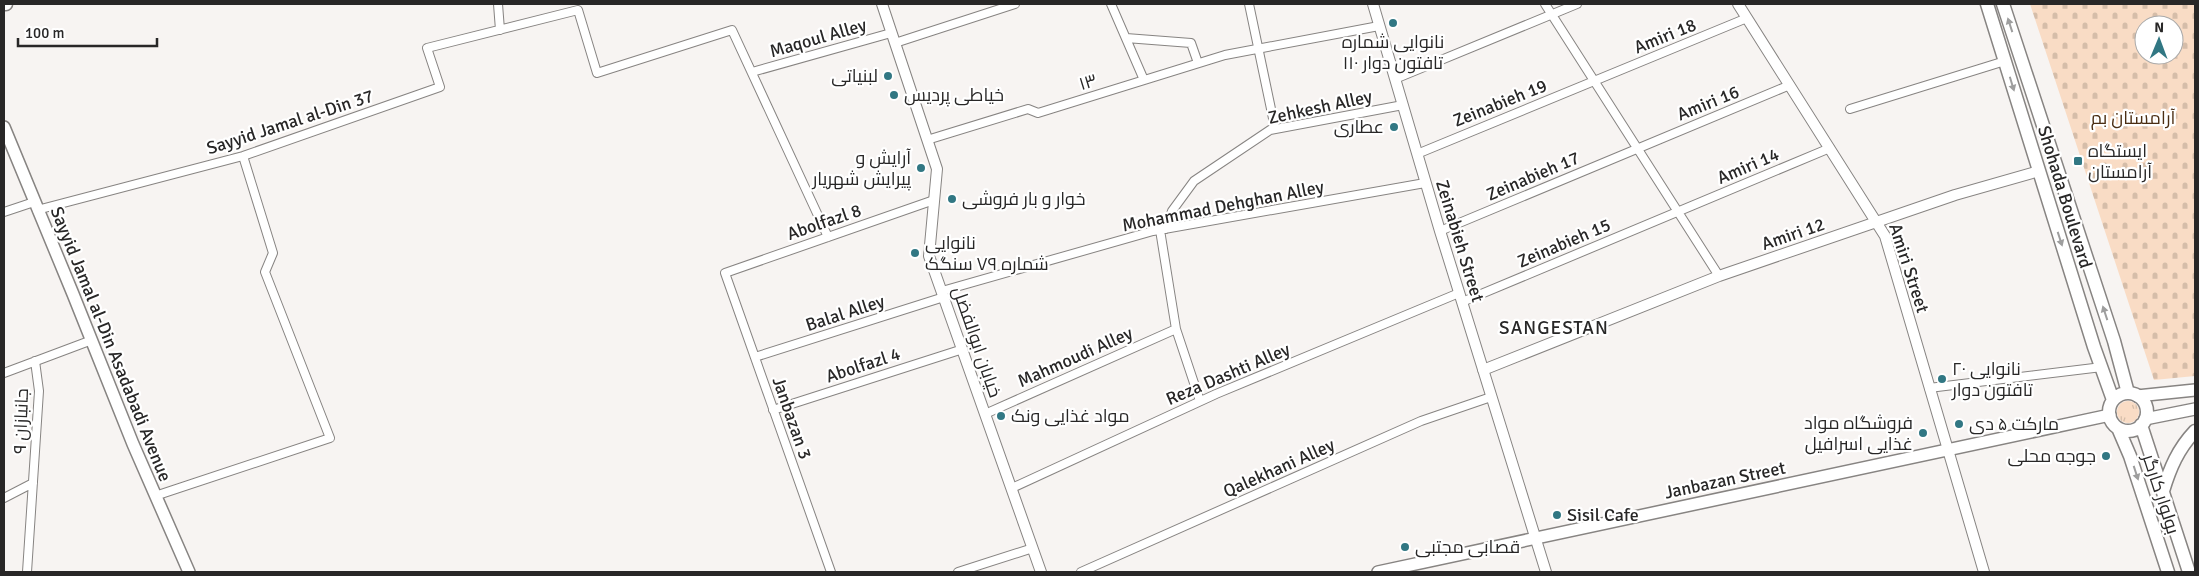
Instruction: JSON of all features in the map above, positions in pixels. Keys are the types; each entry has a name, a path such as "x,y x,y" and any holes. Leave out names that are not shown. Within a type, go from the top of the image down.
{"main road":[{"name":"Shohada Boulevard","path":"1986,4 2094,347 2113,400"},
{"name":"Shohada Boulevard","path":"2003,4 2133,394"},
{"name":"Sayyid Jamal al-Din Asadabadi Avenue","path":"4,127 189,572"},
{"path":"2094,347 2099,353 2107,354 2113,349 2114,341"},
{"path":"2191,390 2119,396 2113,400 2110,406 2110,415 2113,423 2118,428 2130,430 2143,422 2192,410"},
{"path":"2191,390 2179,394 2177,401 2180,408 2192,410"},
{"path":"2133,394 2146,407 2143,422"},
{"name":"Janbazan Street","path":"1383,572 2110,415"},
{"name":"بولوار کارگر","path":"2143,422 2163,491 2190,572"},
{"name":"بولوار کارگر","path":"2118,428 2130,456 2168,572"},
{"path":"2163,491 2171,466 2185,442 2195,431"}],"street":[{"path":"498,4 500,30 578,10 597,73 732,30 828,237"},
{"name":"خیابان ابوالفضل","path":"882,4 937,169 929,256 1042,572"},
{"name":"Maqoul Alley","path":"752,72 893,38 1015,4"},
{"path":"1111,4 1144,80"},
{"path":"1249,4 1275,128"},
{"name":"Zeinabieh Street","path":"1373,4 1440,231 1546,572"},
{"path":"1545,4 1719,276"},
{"path":"1395,79 1577,4"},
{"name":"Amiri Street","path":"1738,4 1885,236 1984,572"},
{"name":"Amiri 18","path":"1594,81 1747,18"},
{"name":"۱۳","path":"927,140 1028,109 1038,113 1225,55 1380,26"},
{"name":"Sayyid Jamal al-Din 37","path":"4,212 243,156 440,87 427,48 500,30"},
{"path":"1126,38 1191,43 1198,63"},
{"path":"1850,109 2004,61"},
{"name":"Zeinabieh 19","path":"1417,154 1594,81"},
{"name":"Amiri 16","path":"1638,148 1790,85"},
{"name":"Zehkesh Alley","path":"1163,230 1172,211 1194,181 1275,128 1402,105"},
{"name":"Zeinabieh 17","path":"1440,231 1638,148"},
{"name":"Amiri 14","path":"1678,212 1830,148"},
{"path":"156,496 330,438 264,272 273,252 243,156"},
{"name":"Amiri 12","path":"1483,370 1719,276 1955,195 2039,171"},
{"name":"Mohammad Dehghan Alley","path":"943,294 1163,230 1426,183"},
{"name":"Abolfazl 8","path":"725,273 934,200"},
{"name":"Zeinabieh 15","path":"1461,297 1678,212"},
{"path":"1163,230 1176,329 1200,401"},
{"name":"Janbazan 3","path":"725,273 831,572"},
{"name":"Balal Alley","path":"754,357 943,294"},
{"name":"Reza Dashti Alley","path":"1012,488 1200,401 1461,297"},
{"name":"Mahmoudi Alley","path":"985,414 1176,329"},
{"path":"4,373 92,340"},
{"name":"Abolfazl 4","path":"773,410 962,349"},
{"name":"جانبازان ۹","path":"27,572 39,391 35,362"},
{"path":"1929,388 2102,367"},
{"name":"Qalekhani Alley","path":"1081,572 1421,421 1491,397"},
{"path":"4,498 33,483"},
{"path":"958,572 1033,548"}],"green space":[{"name":"آرامستان بم","path":"2030,4 2195,4 2195,376 2154,380"},
{"path":"2128,401 2136,404 2139,412 2136,420 2128,423 2120,420 2117,412 2120,404"}],"place":[{"name":"نانوایی شماره ۱۱۰ تافتون دوار","path":"1393,23"},
{"name":"لبنیاتی","path":"888,76"},
{"name":"خیاطی پردیس","path":"894,95"},
{"name":"عطاری","path":"1394,127"},
{"name":"ایستگاه آرامستان","path":"2078,161"},
{"name":"آرایش و پیرایش شهریار","path":"921,168"},
{"name":"خوار و بار فروشی","path":"952,199"},
{"name":"نانوایی شماره ۷۹ سنگک","path":"915,253"},
{"name":"نانوایی ۲۰ تافتون دوار","path":"1942,379"},
{"name":"مواد غذایی ونک","path":"1001,416"},
{"name":"مارکت ۵ دی","path":"1959,424"},
{"name":"فروشگاه مواد غذایی اسرافیل","path":"1923,433"},
{"name":"جوجه محلی","path":"2106,456"},
{"name":"Sisil Cafe","path":"1557,515"},
{"name":"قصابی مجتبی","path":"1405,547"}],"district":[{"name":"SANGESTAN","path":"1554,328"}]}
